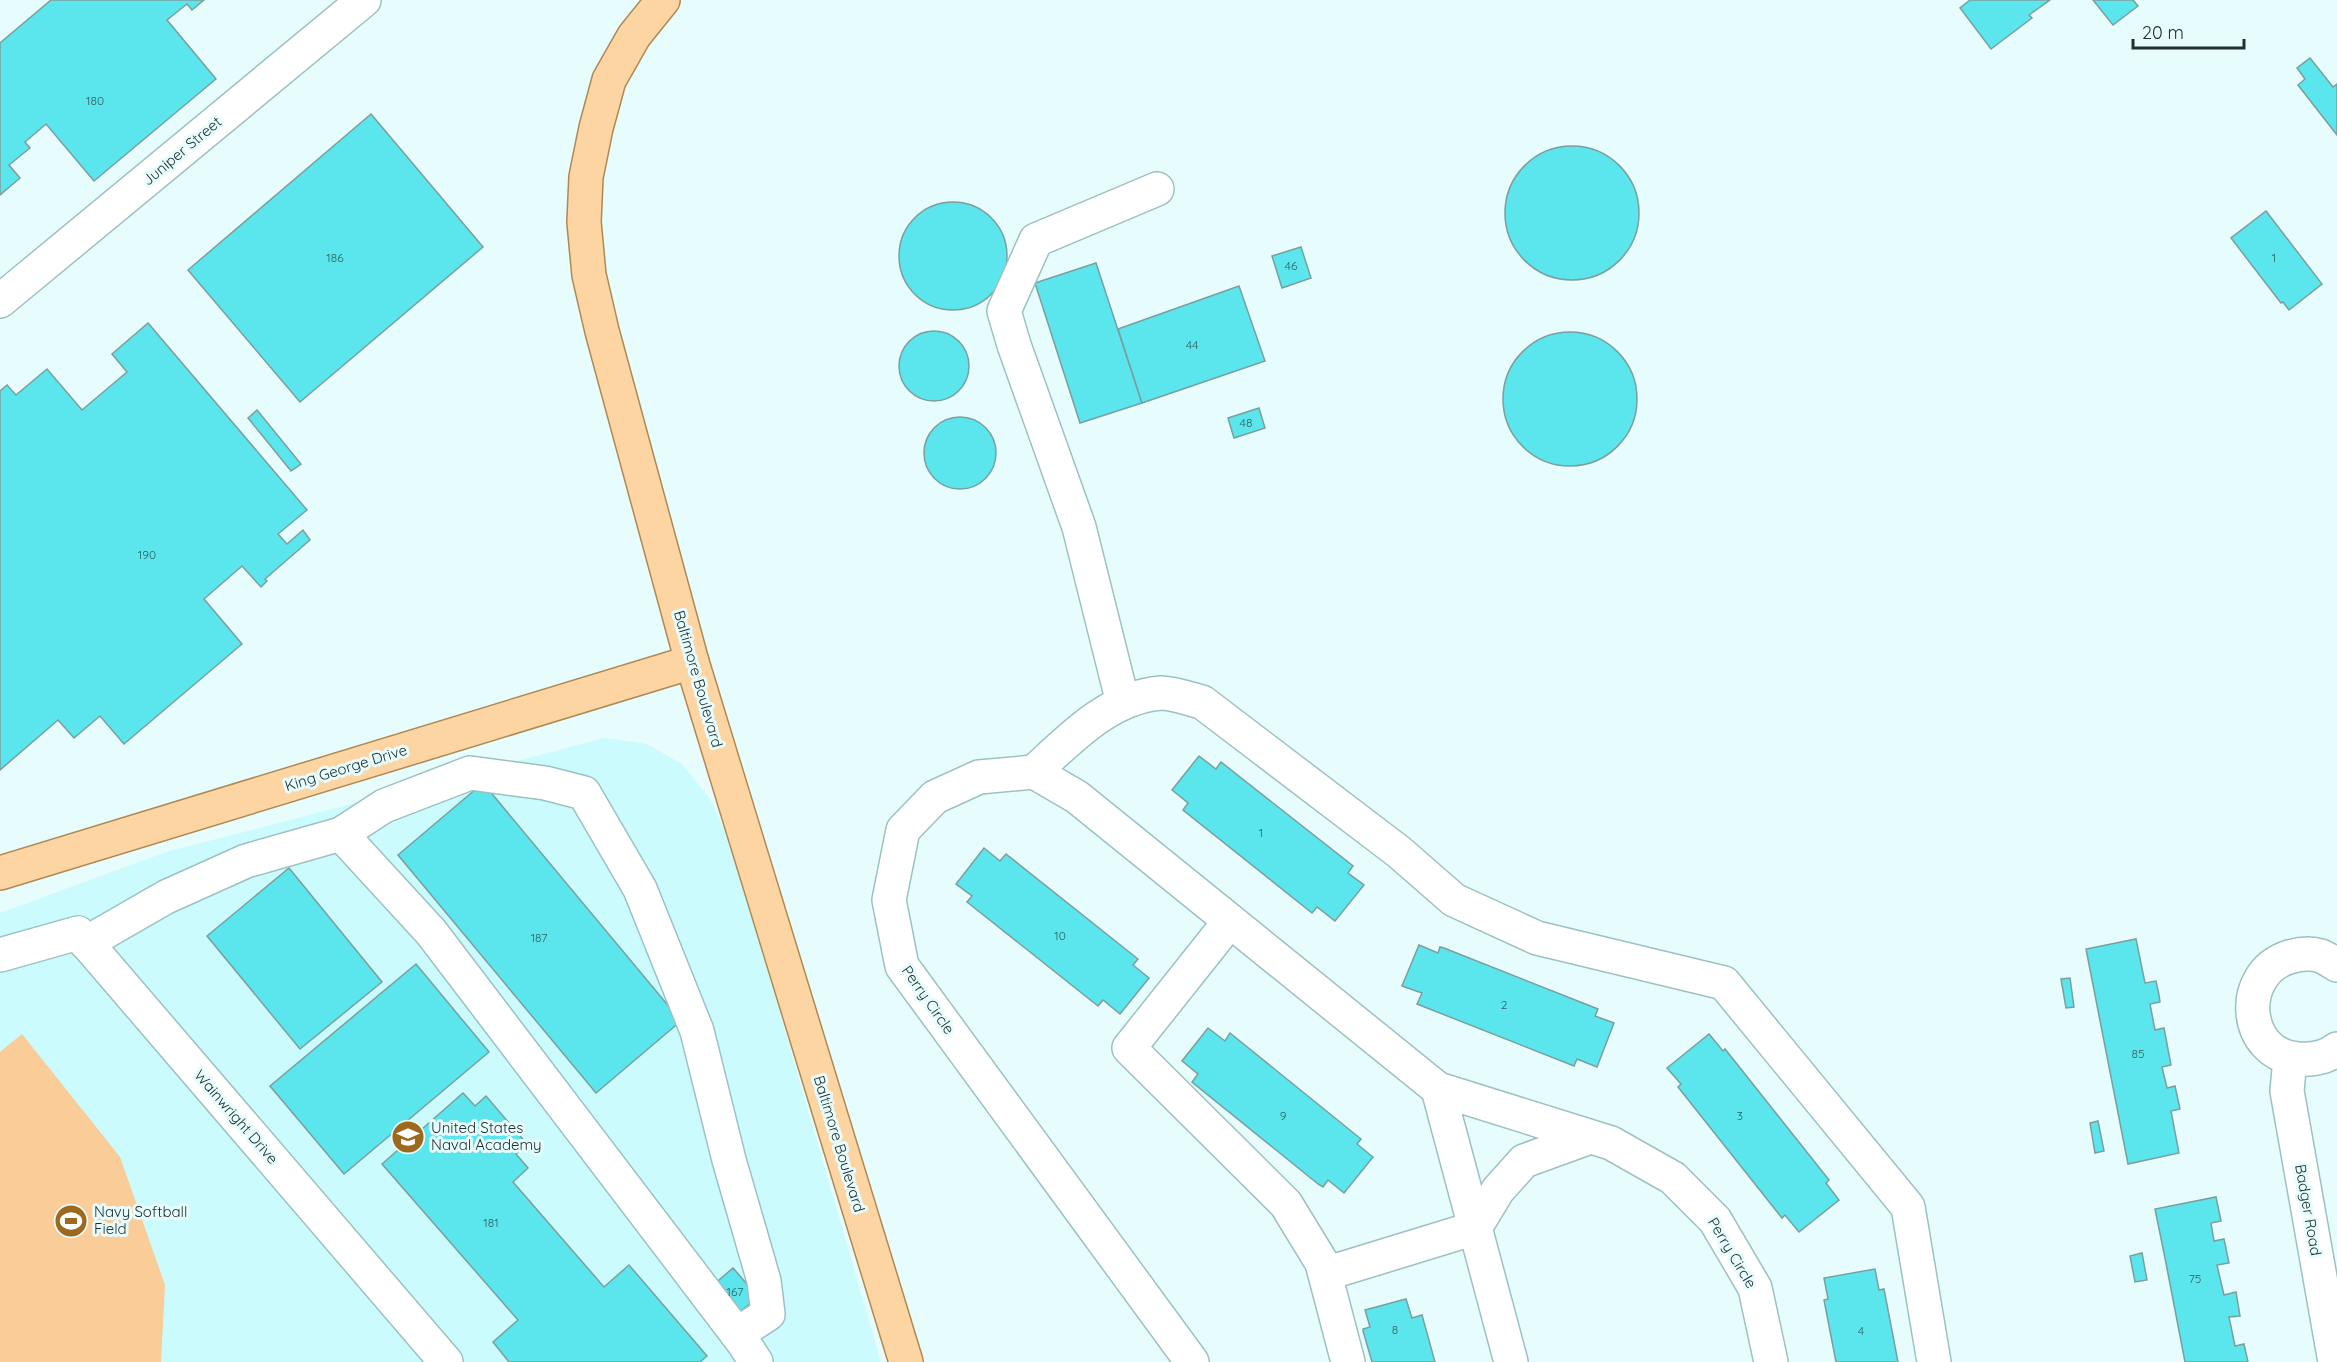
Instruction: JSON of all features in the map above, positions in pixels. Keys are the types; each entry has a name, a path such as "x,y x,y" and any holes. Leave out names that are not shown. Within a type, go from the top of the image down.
{"main road":[{"name":"Baltimore Boulevard","path":"663,0 634,36 609,80 596,128 586,177 584,222 589,275 602,331 692,662 906,1362"},
{"name":"King George Drive","path":"0,873 692,662"}],"street":[{"name":"Juniper Street","path":"0,302 364,0"},
{"path":"1122,703 1079,527 1004,311 1035,240 1156,189"},
{"path":"1034,772 1085,726 1122,703 1162,693 1202,702 1399,852 1454,900 1537,938 1724,983 1908,1208 1934,1362"},
{"name":"Perry Circle","path":"1192,1362 902,966 889,900 903,830 935,797 979,777 1034,772 1077,797 1438,1089 1611,1143 1673,1178 1715,1221 1755,1288 1771,1362"},
{"path":"0,955 78,933 86,943 166,897 246,861 341,834 384,806 470,773 545,783 584,793 640,889 697,1031 729,1160 764,1281 768,1314 737,1334"},
{"path":"341,834 431,932 756,1362"},
{"path":"1230,921 1129,1048 1286,1204 1322,1263 1348,1362"},
{"name":"Wainwright Drive","path":"86,943 446,1362"},
{"path":"2336,1050 2311,1060 2290,1059 2272,1049 2258,1033 2252,1013 2254,992 2263,974 2279,960 2299,954 2320,956 2337,964"},
{"name":"Badger Road","path":"2290,1059 2287,1091 2335,1362"},
{"path":"1438,1089 1512,1362"},
{"path":"1325,1274 1475,1228 1498,1190 1524,1161 1590,1137"}],"shaded area":[{"name":"United States Naval Academy","path":"605,738 647,744 682,764 710,799 730,841 881,1362 0,1362 0,913 166,852"},
{"name":"Navy Softball Field","path":"22,1034 120,1157 165,1285 161,1362 0,1362 0,1052"}],"building":[{"path":"51,0 204,0 192,10 187,4 167,20 216,79 94,181 46,124 25,142 30,148 9,165 20,178 0,195 0,43"},
{"path":"1970,0 2050,0 2029,15 2032,18 1991,49 1960,8"},
{"path":"2093,0 2133,0 2138,6 2113,25"},
{"path":"2310,58 2333,87 2337,84 2337,135 2298,85 2305,79 2297,68"},
{"path":"371,114 483,247 300,402 188,270"},
{"path":"1572,146 1598,151 1619,166 1634,187 1639,213 1634,239 1619,260 1598,275 1572,280 1546,275 1525,260 1510,239 1505,213 1510,187 1525,166 1546,151"},
{"path":"953,202 974,206 991,218 1003,235 1007,256 1003,277 991,294 974,306 953,310 932,306 915,294 903,277 899,256 903,235 915,218 932,206"},
{"path":"2266,211 2322,284 2289,310 2283,302 2281,303 2231,238"},
{"path":"1301,247 1311,278 1282,288 1272,256"},
{"path":"1096,263 1142,403 1080,423 1035,283"},
{"path":"1239,286 1265,361 1142,403 1118,329"},
{"path":"148,323 307,510 278,534 287,544 303,530 310,540 265,579 267,581 261,587 242,566 204,599 242,644 124,744 100,716 74,738 58,720 0,770 0,391 7,385 16,395 47,369 82,410 127,372 112,354"},
{"path":"941,331 954,337 963,346 967,352 969,366 967,380 959,391 948,399 927,401 909,391 901,380 899,359 909,341 920,333"},
{"path":"1570,332 1595,337 1617,352 1632,374 1637,399 1632,424 1617,446 1595,461 1570,466 1545,461 1523,446 1508,424 1503,399 1508,374 1523,352 1545,337"},
{"path":"1259,408 1265,428 1234,438 1228,418"},
{"path":"257,410 301,464 291,471 248,418"},
{"path":"967,417 986,427 994,439 996,453 994,467 986,479 974,487 953,489 934,479 926,467 924,446 934,427 946,419"},
{"path":"1199,756 1216,769 1221,762 1353,866 1348,873 1364,885 1335,921 1317,907 1312,913 1183,810 1188,803 1172,790"},
{"path":"483,783 681,1021 596,1093 398,855"},
{"path":"984,848 1000,861 1006,854 1138,959 1133,965 1149,978 1120,1014 1103,1000 1098,1006 967,902 972,896 956,884"},
{"path":"289,868 382,982 300,1049 207,936"},
{"path":"2136,939 2145,983 2156,981 2159,995 2160,1002 2150,1004 2155,1030 2164,1028 2171,1065 2162,1067 2167,1088 2175,1086 2180,1109 2171,1111 2179,1153 2128,1164 2086,949"},
{"path":"1419,945 1438,953 1440,947 1444,948 1598,1009 1595,1016 1614,1023 1597,1067 1577,1059 1574,1066 1417,1004 1422,993 1402,986"},
{"path":"416,964 489,1052 344,1174 270,1086"},
{"path":"2070,978 2074,1007 2066,1008 2061,979"},
{"path":"1208,1028 1225,1041 1230,1033 1361,1139 1357,1144 1373,1157 1344,1193 1328,1180 1323,1187 1318,1184 1192,1082 1198,1074 1182,1061"},
{"path":"1709,1034 1723,1051 1725,1049 1829,1180 1826,1183 1839,1200 1799,1232 1785,1215 1782,1218 1678,1087 1681,1084 1667,1068"},
{"path":"463,1093 475,1106 486,1096 527,1144 516,1154 528,1168 513,1182 604,1287 629,1265 707,1356 700,1362 509,1362 493,1342 518,1320 382,1164"},
{"path":"2098,1121 2104,1151 2095,1153 2090,1123"},
{"path":"2216,1197 2221,1221 2211,1223 2214,1241 2224,1239 2229,1263 2217,1265 2224,1295 2236,1292 2240,1316 2229,1317 2235,1346 2244,1344 2248,1362 2185,1362 2155,1209"},
{"path":"2142,1253 2147,1280 2135,1282 2130,1256"},
{"path":"733,1268 758,1297 736,1315 712,1286"},
{"path":"1875,1269 1879,1290 1884,1289 1898,1362 1836,1362 1824,1300 1828,1299 1824,1278"},
{"path":"1406,1299 1412,1318 1422,1315 1435,1362 1372,1362 1363,1331 1370,1327 1365,1310"}],"place":[{"name":"United States Naval Academy","path":"408,1137"},
{"name":"Navy Softball Field","path":"71,1221"}]}
